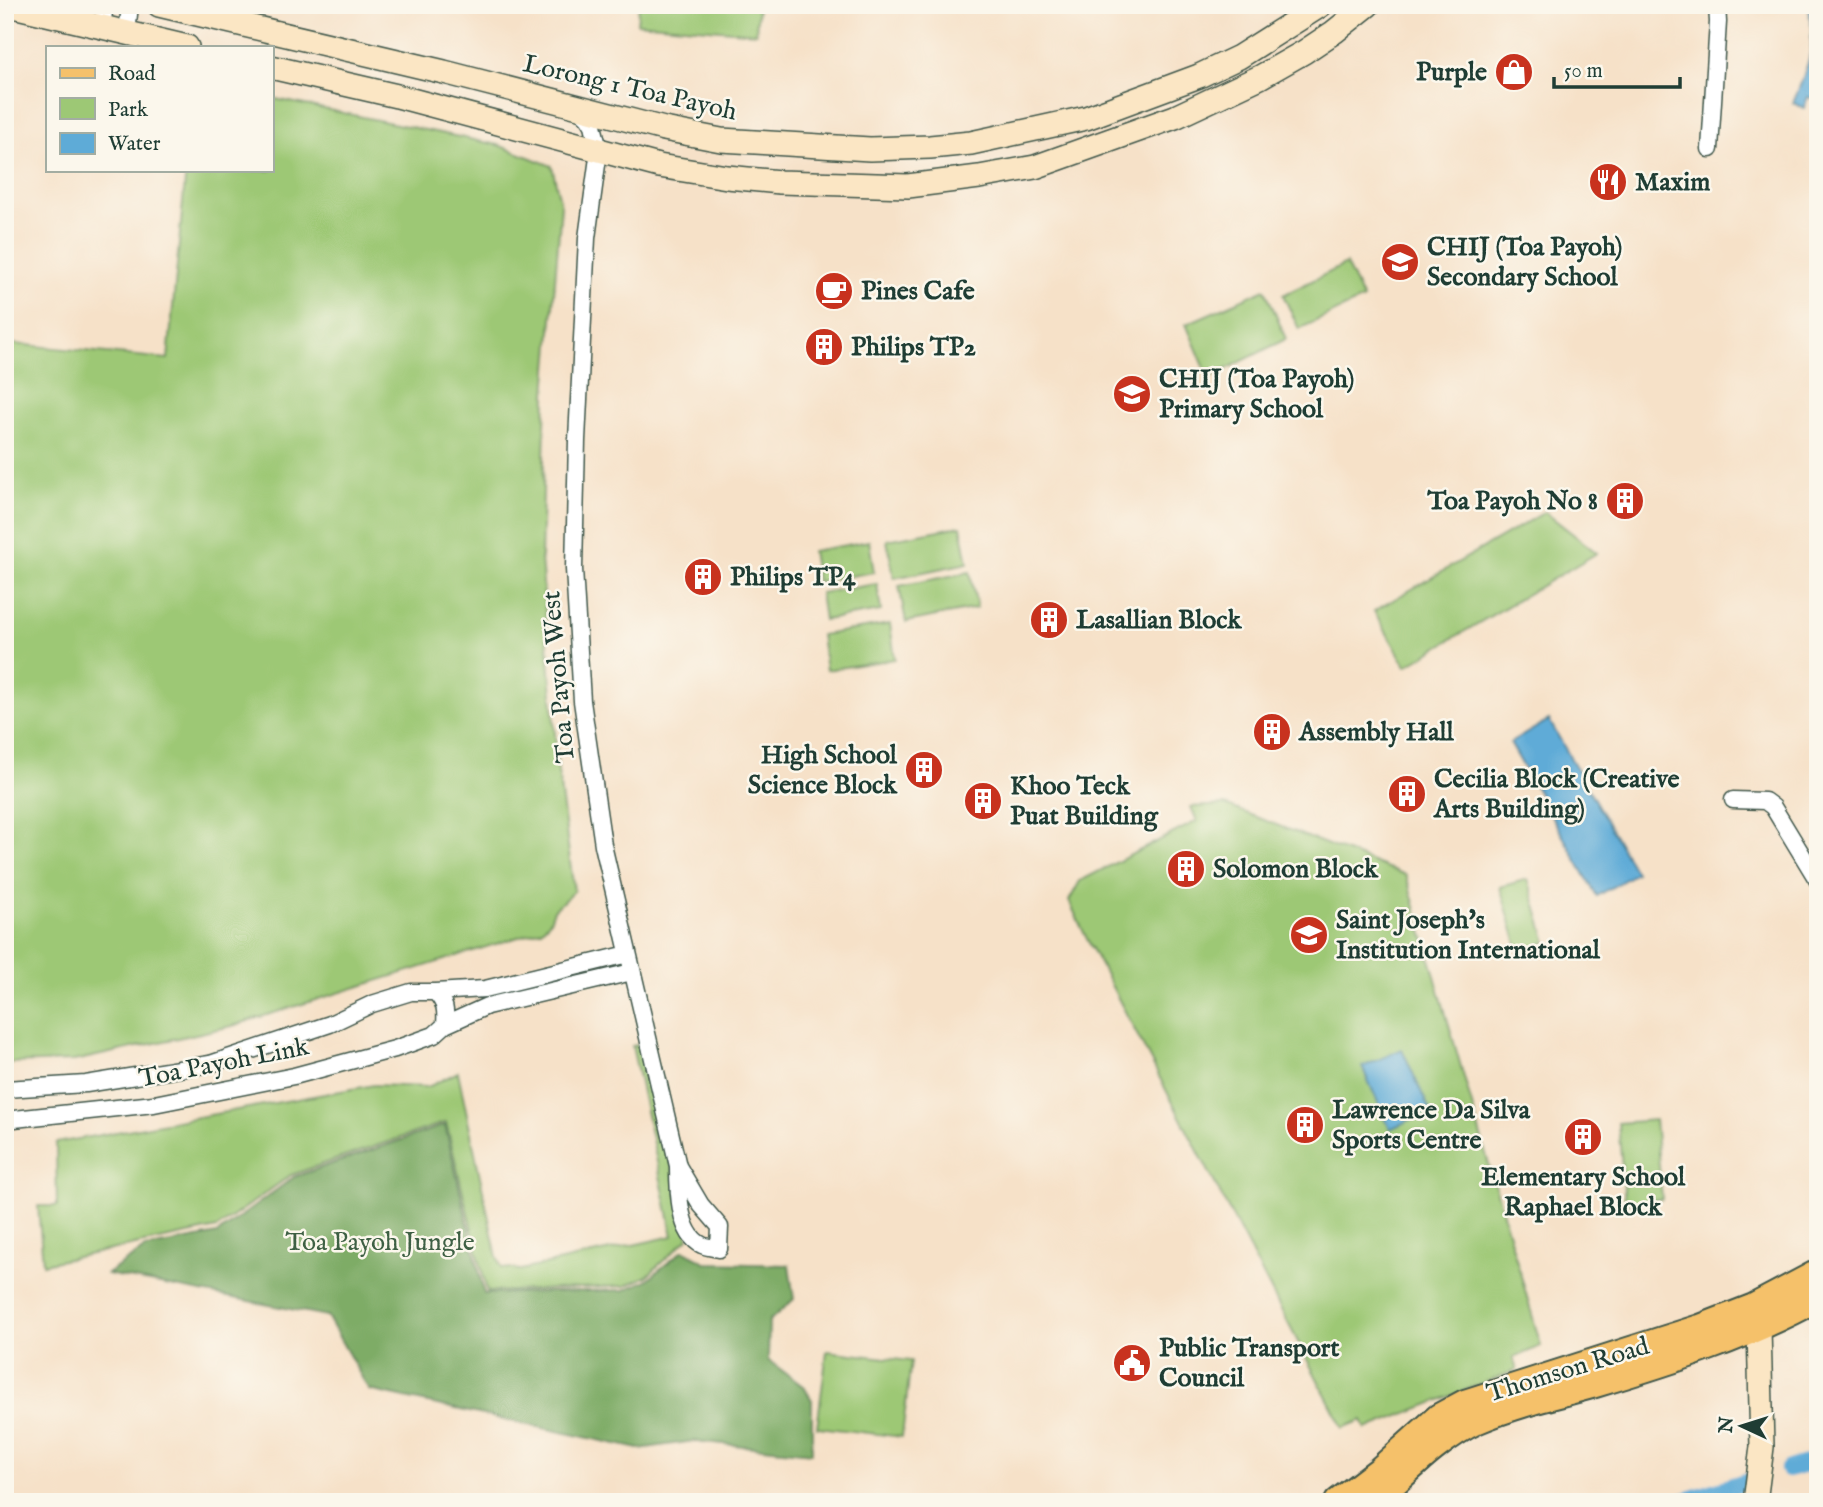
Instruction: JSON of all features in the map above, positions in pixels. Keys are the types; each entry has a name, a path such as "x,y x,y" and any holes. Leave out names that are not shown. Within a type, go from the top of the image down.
{"main road":[{"path":"9,5 104,16 127,33 183,46"},
{"name":"Lorong 1 Toa Payoh","path":"159,5 444,72 664,129 721,140 870,149 930,147 1029,132 1086,118 1199,76 1239,57 1321,5"},
{"path":"273,67 397,96 659,166 780,182 908,186 1035,167 1175,117 1260,77 1334,32 1368,5"},
{"path":"659,166 652,147 655,138 664,129"},
{"name":"Thomson Road","path":"1338,1502 1380,1470 1438,1417 1465,1402 1700,1328 1754,1307 1818,1273"},
{"name":"Thomson Road","path":"1373,1502 1420,1459 1453,1434 1478,1420 1526,1403 1681,1358 1759,1328 1818,1298"},
{"path":"1756,1500 1761,1459 1759,1328"}],"street":[{"path":"127,33 130,5"},
{"path":"1710,149 1717,5"},
{"name":"Toa Payoh West","path":"577,107 593,125 599,150 587,239 574,569 581,690 589,760 603,845 678,1166 679,1201 684,1220 695,1240 702,1245 719,1249 720,1227 701,1205 678,1166"},
{"path":"574,144 589,161 594,175"},
{"path":"1732,800 1765,801 1773,807 1818,881"},
{"name":"Toa Payoh Link","path":"5,1090 86,1084 209,1064 330,1024 372,1004 411,992 485,989 628,954"},
{"name":"Toa Payoh Link","path":"5,1120 154,1104 293,1076 395,1049 434,1035 445,1025 487,1006 632,972"},
{"path":"435,992 446,1007 445,1025"}],"green space":[{"path":"639,5 758,5 756,33 637,23"},
{"path":"273,98 498,145 552,166 561,206 546,394 541,558 558,771 574,891 554,910 550,921 541,930 232,1026 74,1061 5,1063 5,343 168,359 186,172 273,172"},
{"path":"1346,264 1363,299 1299,329 1283,295"},
{"path":"1265,289 1286,339 1209,378 1186,324"},
{"path":"1545,512 1597,553 1406,666 1374,611"},
{"path":"961,526 968,563 894,578 887,540"},
{"path":"869,541 874,572 817,582 812,551"},
{"path":"970,572 977,608 906,622 899,586"},
{"path":"877,584 881,611 824,620 820,593"},
{"path":"890,624 895,659 826,670 821,635"},
{"path":"1225,805 1406,875 1541,1346 1513,1358 1517,1370 1366,1429 1362,1420 1343,1428 1069,901 1080,881 1197,821 1191,807"},
{"path":"1528,879 1547,942 1519,951 1500,887"},
{"path":"645,1043 688,1238 647,1276 625,1286 487,1292 446,1122 291,1175 217,1228 43,1264 38,1206 57,1206 56,1143 374,1085 428,1087 458,1072 497,1257 502,1268 521,1270 673,1236 632,1046"},
{"path":"1655,1120 1662,1199 1625,1203 1618,1123"},
{"name":"Toa Payoh Jungle","path":"445,1125 484,1294 624,1290 647,1280 683,1250 707,1263 789,1265 794,1299 769,1321 768,1360 804,1387 812,1400 812,1453 694,1441 639,1449 369,1390 327,1316 107,1274 146,1248 217,1234 294,1177"},
{"path":"827,1351 911,1361 902,1437 817,1427"}],"water":[{"path":"1807,5 1818,5 1818,100 1808,97 1804,108 1793,103 1810,55 1812,32"},
{"path":"1549,720 1636,873 1597,896 1510,743"},
{"path":"1402,1049 1430,1111 1390,1129 1362,1067"}],"waterway":[{"path":"1789,1469 1818,1460"},
{"path":"1683,1502 1748,1481"}],"place":[{"name":"Purple","path":"1514,72"},
{"name":"Maxim","path":"1608,182"},
{"name":"CHIJ (Toa Payoh) Secondary School","path":"1400,262"},
{"name":"Pines Cafe","path":"834,291"},
{"name":"Philips TP2","path":"824,347"},
{"name":"CHIJ (Toa Payoh) Primary School","path":"1132,394"},
{"name":"Toa Payoh No 8","path":"1625,501"},
{"name":"Philips TP4","path":"703,577"},
{"name":"Lasallian Block","path":"1049,620"},
{"name":"Assembly Hall","path":"1272,732"},
{"name":"High School Science Block","path":"924,770"},
{"name":"Cecilia Block (Creative Arts Building)","path":"1407,794"},
{"name":"Khoo Teck Puat Building","path":"983,801"},
{"name":"Solomon Block","path":"1186,869"},
{"name":"Saint Joseph's Institution International","path":"1309,935"},
{"name":"Lawrence Da Silva Sports Centre","path":"1305,1125"},
{"name":"Elementary School Raphael Block","path":"1583,1137"},
{"name":"Public Transport Council","path":"1132,1363"}]}
